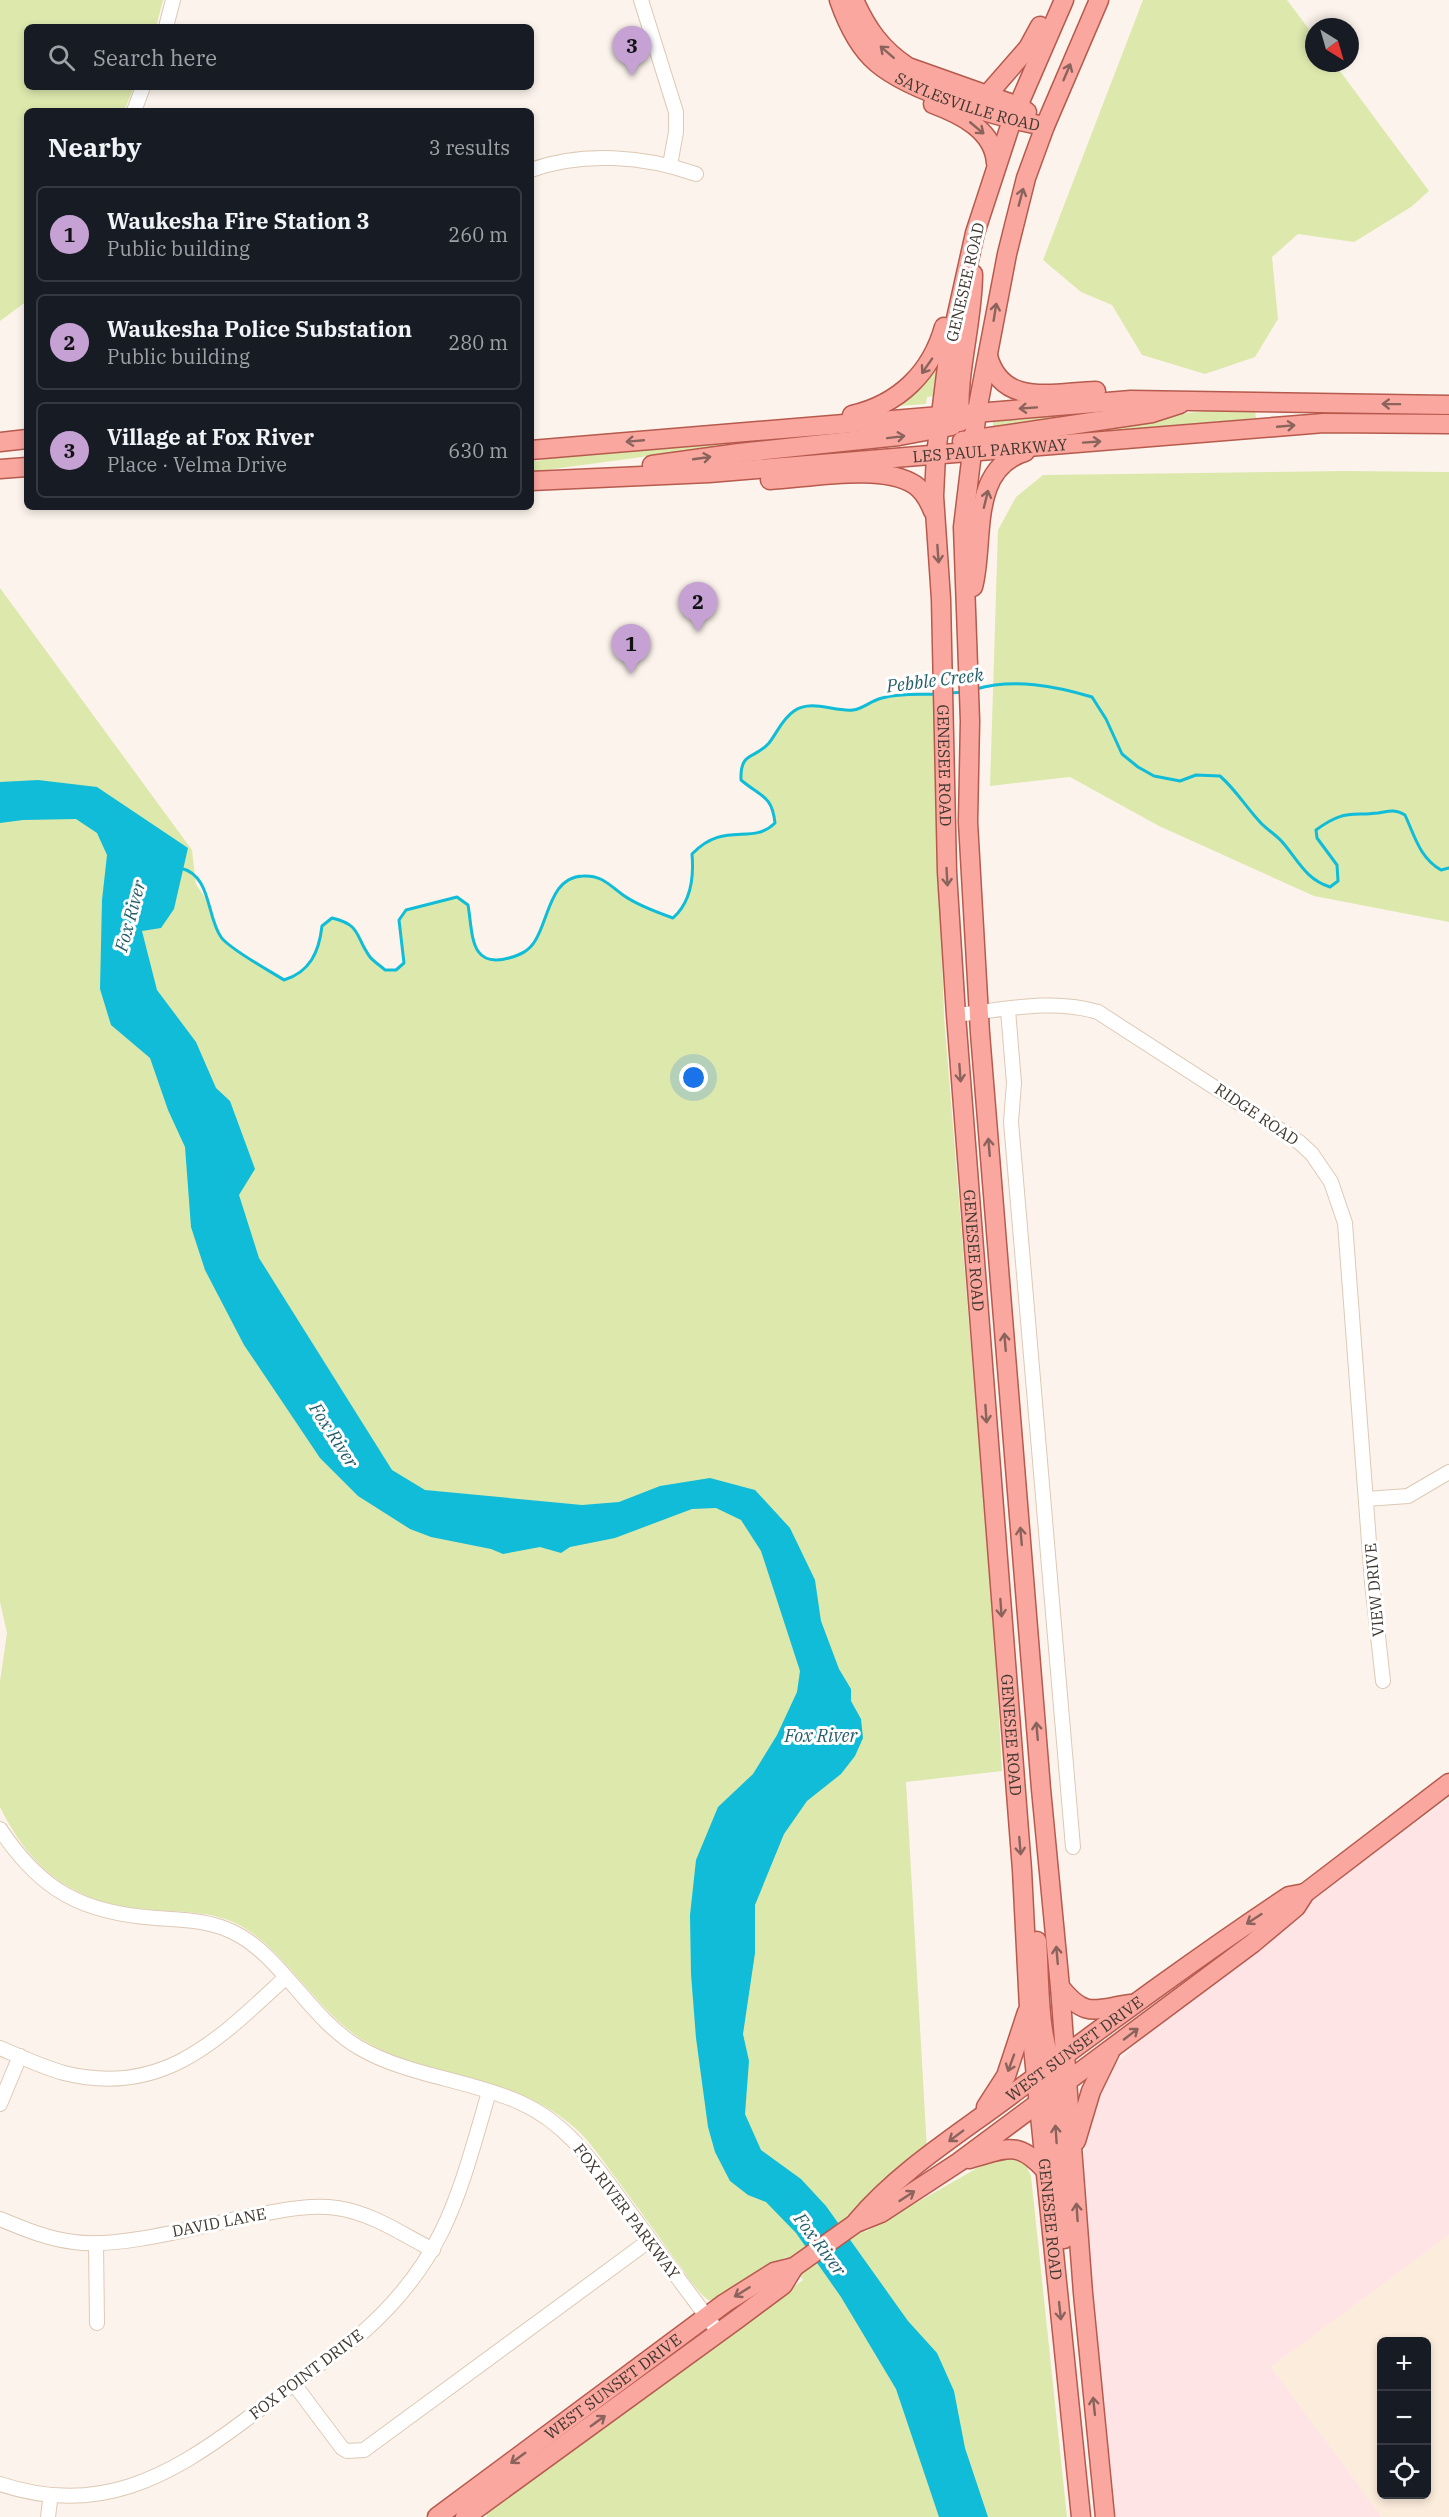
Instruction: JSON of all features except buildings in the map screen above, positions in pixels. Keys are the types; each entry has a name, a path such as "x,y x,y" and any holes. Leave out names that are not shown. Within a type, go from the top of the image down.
{"main road":[{"path":"829,0 844,40 873,73 886,84 947,109 977,127 992,146 996,163"},
{"name":"SAYLESVILLE ROAD","path":"839,0 853,33 866,52 887,71 912,84 1015,113 1045,126"},
{"name":"SAYLESVILLE ROAD","path":"854,0 870,33 896,59 908,66 987,95 1015,113"},
{"path":"987,95 1028,48 1053,0"},
{"name":"GENESEE ROAD","path":"1064,0 996,163 974,238 949,350 961,427 970,721 968,822 979,1012 1040,1777 1060,1986 1058,2060 1068,2082 1083,2293 1105,2517"},
{"name":"GENESEE ROAD","path":"1081,2517 1045,2170 1045,2098 1036,2076 1029,2008 1022,1870 956,1015 947,872 936,454 961,427 988,356 1007,254 1026,178 1045,126 1099,0"},
{"path":"798,428 879,407 900,395 919,376 937,347 957,265 974,238"},
{"path":"988,356 992,370 1000,382 1007,388 1023,392 1149,388 1196,399"},
{"path":"536,481 739,453 961,427 1152,414 1196,399"},
{"name":"LES PAUL PARKWAY","path":"534,450 798,428 961,427 1131,400 1196,399 1449,405"},
{"name":"LES PAUL PARKWAY","path":"961,427 1043,446 1324,423 1449,424"},
{"name":"LES PAUL PARKWAY","path":"536,481 709,473 936,454 961,427"},
{"path":"0,442 24,439"},
{"path":"966,618 976,579 981,517 991,479 1006,460 1043,446"},
{"path":"0,469 24,467"},
{"path":"709,473 771,480 866,474 895,477 916,485 924,494 936,518"},
{"name":"WEST SUNSET DRIVE","path":"465,2517 783,2285 795,2267 856,2223 882,2213 959,2162 1068,2082 1253,1942 1296,1907 1305,1893 1449,1783"},
{"path":"1022,1870 1032,1893 1045,2039 1058,2060"},
{"name":"WEST SUNSET DRIVE","path":"856,2223 874,2201 976,2121 1133,2004 1289,1896 1305,1893"},
{"path":"1060,1986 1074,2003 1086,2010 1133,2004"},
{"path":"976,2121 1006,2076 1029,2008"},
{"path":"1073,2151 1091,2091 1112,2049"},
{"path":"1045,2098 1056,2123 1066,2259 1083,2293"},
{"path":"959,2162 1002,2149 1018,2148 1033,2156 1045,2170"},
{"name":"WEST SUNSET DRIVE","path":"437,2517 706,2316 774,2272 795,2267"}],"street":[{"path":"167,24 173,0"},
{"path":"641,0 676,112 676,132 670,165"},
{"path":"135,108 142,90"},
{"path":"534,169 553,162 628,158 670,165 696,174"},
{"name":"RIDGE ROAD","path":"956,1015 1049,1005 1077,1005 1098,1012 1283,1129 1312,1154 1336,1195 1345,1223 1366,1499"},
{"path":"1008,1010 1014,1083 1011,1122 1073,1847"},
{"path":"1366,1499 1408,1496 1420,1492 1449,1472"},
{"name":"VIEW DRIVE","path":"1366,1499 1383,1681"},
{"name":"FOX RIVER PARKWAY","path":"0,1829 22,1859 42,1879 74,1899 110,1913 217,1925 247,1940 317,2014 357,2046 394,2064 489,2092 535,2110 570,2135 719,2333"},
{"path":"0,2048 52,2069 87,2078 132,2078 151,2074 179,2063 204,2049 285,1978"},
{"path":"0,2104 20,2056"},
{"name":"FOX POINT DRIVE","path":"0,2484 50,2501 77,2502 120,2497 161,2481 294,2384 383,2314 416,2277 433,2250 453,2207 489,2092"},
{"name":"DAVID LANE","path":"0,2219 54,2239 96,2243 113,2242 280,2211 323,2207 345,2209 369,2216 433,2250"},
{"path":"294,2384 342,2448 347,2451 364,2450 650,2240"},
{"path":"96,2243 97,2323"},
{"path":"48,2517 50,2501"}],"shaded area":[{"path":"1449,1798 1449,2235 1271,2367 1382,2517 1116,2517 1100,2390 1081,2181 1090,2110 1109,2070 1174,2009 1331,1885"},
{"path":"1449,2235 1449,2517 1382,2517 1271,2367"}],"green space":[{"path":"0,0 163,0 157,24 24,24 24,90 133,90 125,108 24,108 24,303 0,321"},
{"path":"1143,0 1287,0 1305,24 1305,72 1341,72 1429,191 1411,207 1354,242 1298,234 1272,257 1278,319 1255,357 1205,374 1142,355 1112,305 1081,292 1043,260"},
{"path":"934,367 938,368 934,396 927,397 926,404 898,406 898,402"},
{"path":"1216,410 1255,410 1256,418 1027,440 1150,417"},
{"path":"1108,411 993,431 993,419"},
{"path":"738,440 738,444 534,472 534,461 576,454"},
{"path":"1449,472 1449,922 1314,896 1159,826 1070,777 990,786 998,530 1016,497 1043,475"},
{"path":"0,588 192,850 196,884 209,904 213,923 222,940 284,980 300,972 312,960 322,926 332,918 353,928 365,950 375,962 385,970 396,970 404,962 399,920 406,910 457,897 468,905 475,946 480,953 486,958 496,960 513,957 524,952 533,944 557,891 572,878 583,876 600,879 634,902 673,917 684,904 690,888 692,854 715,838 757,833 775,823 768,802 741,780 741,771 745,760 769,743 790,714 809,706 853,710 885,697 933,694 944,1016 994,1630 1002,1771 906,1782 927,2150 850,2213 865,2232 993,2159 1007,2154 1025,2163 1031,2176 1067,2517 487,2517 485,2511 803,2280 786,2257 717,2300 708,2300 690,2280 592,2145 552,2110 499,2087 389,2053 363,2040 330,2013 288,1966 258,1937 231,1921 198,1913 126,1907 102,1902 80,1893 43,1868 27,1850 0,1807 0,1681 7,1633 0,1602"}],"water":[{"name":"Fox River","path":"38,780 97,787 188,848 174,909 161,928 142,931 157,990 196,1042 216,1088 230,1101 255,1169 239,1195 259,1258 392,1470 425,1490 582,1505 619,1502 660,1486 710,1478 755,1490 790,1528 815,1580 821,1621 839,1669 851,1689 851,1701 861,1719 863,1738 855,1756 841,1774 807,1801 784,1834 755,1905 755,1953 743,2034 749,2061 745,2114 761,2150 801,2179 826,2206 908,2321 937,2353 954,2391 965,2448 988,2517 939,2517 896,2389 841,2297 796,2233 766,2202 748,2195 730,2181 715,2152 708,2127 696,2038 691,1974 690,1915 696,1860 718,1807 753,1774 777,1735 797,1692 800,1671 761,1551 741,1520 716,1508 692,1509 615,1538 570,1547 561,1553 540,1547 503,1554 491,1549 431,1537 410,1529 358,1496 320,1458 244,1345 205,1270 191,1227 185,1147 168,1110 150,1058 111,1025 100,989 102,900 107,855 97,833 76,819 0,823 0,782"}],"waterway":[{"name":"Pebble Creek","path":"976,689 1020,684 1064,690 1092,697 1106,719 1122,754 1154,776 1180,781 1196,775 1220,776 1260,822 1281,841 1309,875 1322,884 1330,887 1338,881 1337,865 1317,838 1316,830 1333,819 1346,815 1392,811 1405,815 1423,853 1441,870 1449,868"},
{"name":"Pebble Creek","path":"950,693 964,692"},
{"name":"Pebble Creek","path":"180,868 190,872 203,887 216,928 225,942 284,980 300,972 312,960 322,926 332,918 353,928 365,950 375,962 385,970 396,970 404,963 399,920 406,910 457,897 468,905 475,946 480,953 486,958 496,960 509,958 524,952 533,944 557,891 572,878 595,877 634,902 673,918 684,904 690,889 692,854 715,838 757,833 775,823 768,802 741,780 741,771 745,760 769,743 783,722 794,711 808,706 853,710 889,696 937,694"}],"place":[{"name":"Village at Fox River","path":"632,76"},
{"name":"Waukesha Police Substation","path":"698,632"},
{"name":"Waukesha Fire Station 3","path":"631,674"}]}
